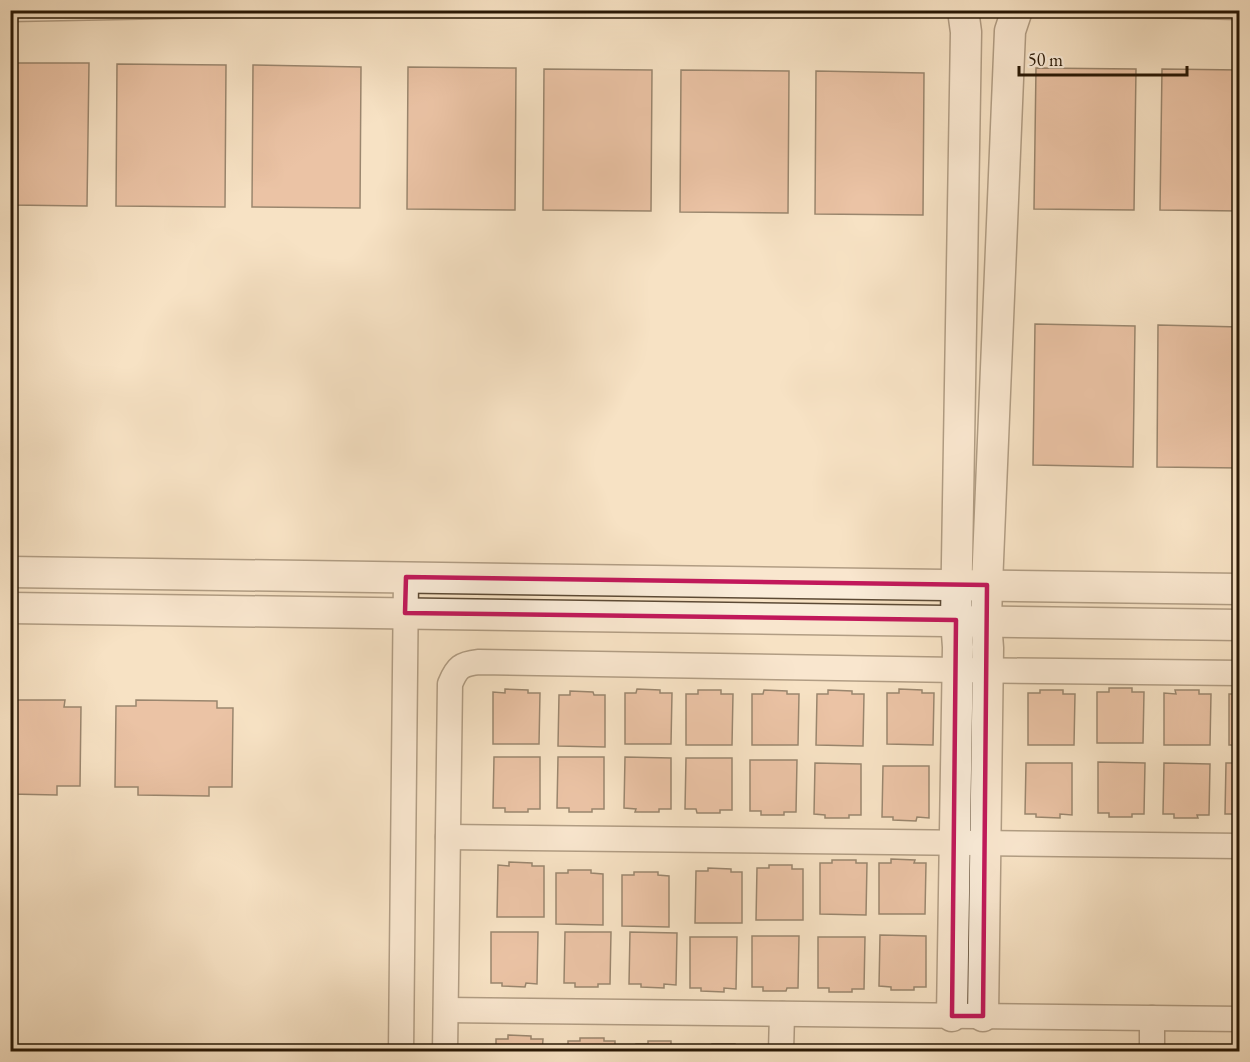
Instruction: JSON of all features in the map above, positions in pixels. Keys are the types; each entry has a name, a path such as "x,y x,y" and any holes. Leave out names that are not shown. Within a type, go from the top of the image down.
{"street":[{"path":"952,1016 966,32 963,10"},
{"path":"983,1016 987,585 1010,32 1017,10"},
{"path":"10,572 1239,589"},
{"path":"401,1052 406,577"},
{"path":"10,608 1239,625"},
{"path":"446,1052 450,684 455,671 465,664 479,662 1239,672"},
{"path":"448,837 1239,846"},
{"path":"446,1010 1239,1019"},
{"path":"782,1014 782,1052"},
{"path":"1152,1018 1152,1052"}],"lane":[{"path":"10,15 275,10"},
{"path":"1112,10 1239,13"}],"highlighted area":[{"path":"406,577 987,585 983,1016 952,1016 956,620 405,613"}],"building":[{"path":"10,63 89,63 87,206 10,205"},
{"path":"117,64 226,65 225,207 116,206"},
{"path":"253,65 361,67 360,208 252,207"},
{"path":"408,67 516,68 515,210 407,209"},
{"path":"1036,68 1136,69 1134,210 1034,209"},
{"path":"544,69 652,70 651,211 543,210"},
{"path":"1162,69 1240,70 1240,211 1160,210"},
{"path":"681,70 789,71 788,213 680,212"},
{"path":"816,71 924,73 923,215 815,214"},
{"path":"1035,324 1135,326 1133,467 1033,465"},
{"path":"1158,325 1240,327 1240,468 1157,467"},
{"path":"1109,688 1132,688 1132,692 1144,692 1143,743 1097,743 1097,692 1109,692"},
{"path":"505,689 540,693 539,744 493,744 493,692 505,693"},
{"path":"637,689 672,693 671,744 625,744 625,693 636,693"},
{"path":"899,689 934,693 933,745 887,744 887,693 899,693"},
{"path":"698,690 721,690 721,694 733,694 732,745 686,745 686,694 698,694"},
{"path":"764,690 799,694 798,745 752,745 752,694 763,694"},
{"path":"828,690 864,694 863,746 816,745 817,694 828,694"},
{"path":"1040,690 1063,690 1063,694 1075,694 1074,745 1028,745 1028,693 1040,693"},
{"path":"1175,690 1199,690 1199,694 1211,694 1210,745 1164,745 1164,693 1176,694"},
{"path":"570,691 605,695 605,747 558,746 559,695 570,695"},
{"path":"1229,694 1240,694 1240,745 1229,745"},
{"path":"10,700 65,700 64,707 81,707 80,786 57,786 57,795 10,794"},
{"path":"136,700 217,701 217,708 233,708 232,787 209,787 209,796 138,795 138,787 115,787 116,706 136,706"},
{"path":"494,757 540,757 540,809 528,809 528,812 505,812 505,808 493,808"},
{"path":"558,757 604,757 604,809 592,809 592,812 569,812 569,808 557,808"},
{"path":"625,757 671,758 671,809 659,809 659,812 635,812 636,809 624,808"},
{"path":"686,758 732,758 732,810 720,810 720,813 697,813 696,809 685,809"},
{"path":"750,760 797,760 796,812 784,812 784,815 761,815 761,811 750,811"},
{"path":"1098,762 1145,763 1144,814 1132,814 1132,817 1109,817 1109,813 1098,813"},
{"path":"815,763 861,764 861,815 849,815 849,818 825,818 825,815 814,814"},
{"path":"1026,763 1072,763 1072,815 1060,814 1060,818 1025,814"},
{"path":"1164,763 1210,764 1209,815 1197,815 1198,818 1174,818 1174,814 1163,814"},
{"path":"1226,763 1240,763 1240,818 1237,818 1237,814 1225,814"},
{"path":"883,766 929,766 929,818 917,817 916,821 882,817"},
{"path":"891,859 926,863 925,914 879,914 879,863 891,863"},
{"path":"832,860 856,860 856,863 867,863 866,915 820,914 820,863 832,863"},
{"path":"509,862 544,866 544,917 497,917 498,865 509,866"},
{"path":"769,865 792,865 792,869 803,869 803,920 756,920 757,868 769,868"},
{"path":"708,868 742,872 742,923 695,923 696,871 708,871"},
{"path":"568,870 591,870 591,873 603,874 603,925 556,924 556,873 568,873"},
{"path":"634,872 658,872 658,875 669,876 669,927 622,926 622,875 634,875"},
{"path":"491,932 538,932 537,984 526,983 525,987 491,983"},
{"path":"565,932 611,932 610,984 598,984 598,987 575,987 575,983 564,983"},
{"path":"630,932 677,933 676,985 664,984 664,988 629,984"},
{"path":"880,935 926,936 926,987 914,987 914,990 891,990 891,987 879,986"},
{"path":"752,936 799,936 798,988 787,988 786,991 763,991 763,987 752,987"},
{"path":"690,937 737,937 736,989 724,988 724,992 690,988"},
{"path":"818,937 865,937 864,989 852,989 852,992 829,992 829,988 818,988"},
{"path":"508,1035 543,1039 542,1052 496,1052 496,1039 508,1039"},
{"path":"580,1038 604,1038 604,1041 615,1041 615,1052 568,1052 568,1041 580,1041"},
{"path":"648,1041 671,1041 671,1045 682,1045 682,1052 636,1052 636,1044 648,1044"},
{"path":"712,1044 735,1044 735,1047 746,1047 746,1052 700,1052 700,1047 712,1047"}]}
